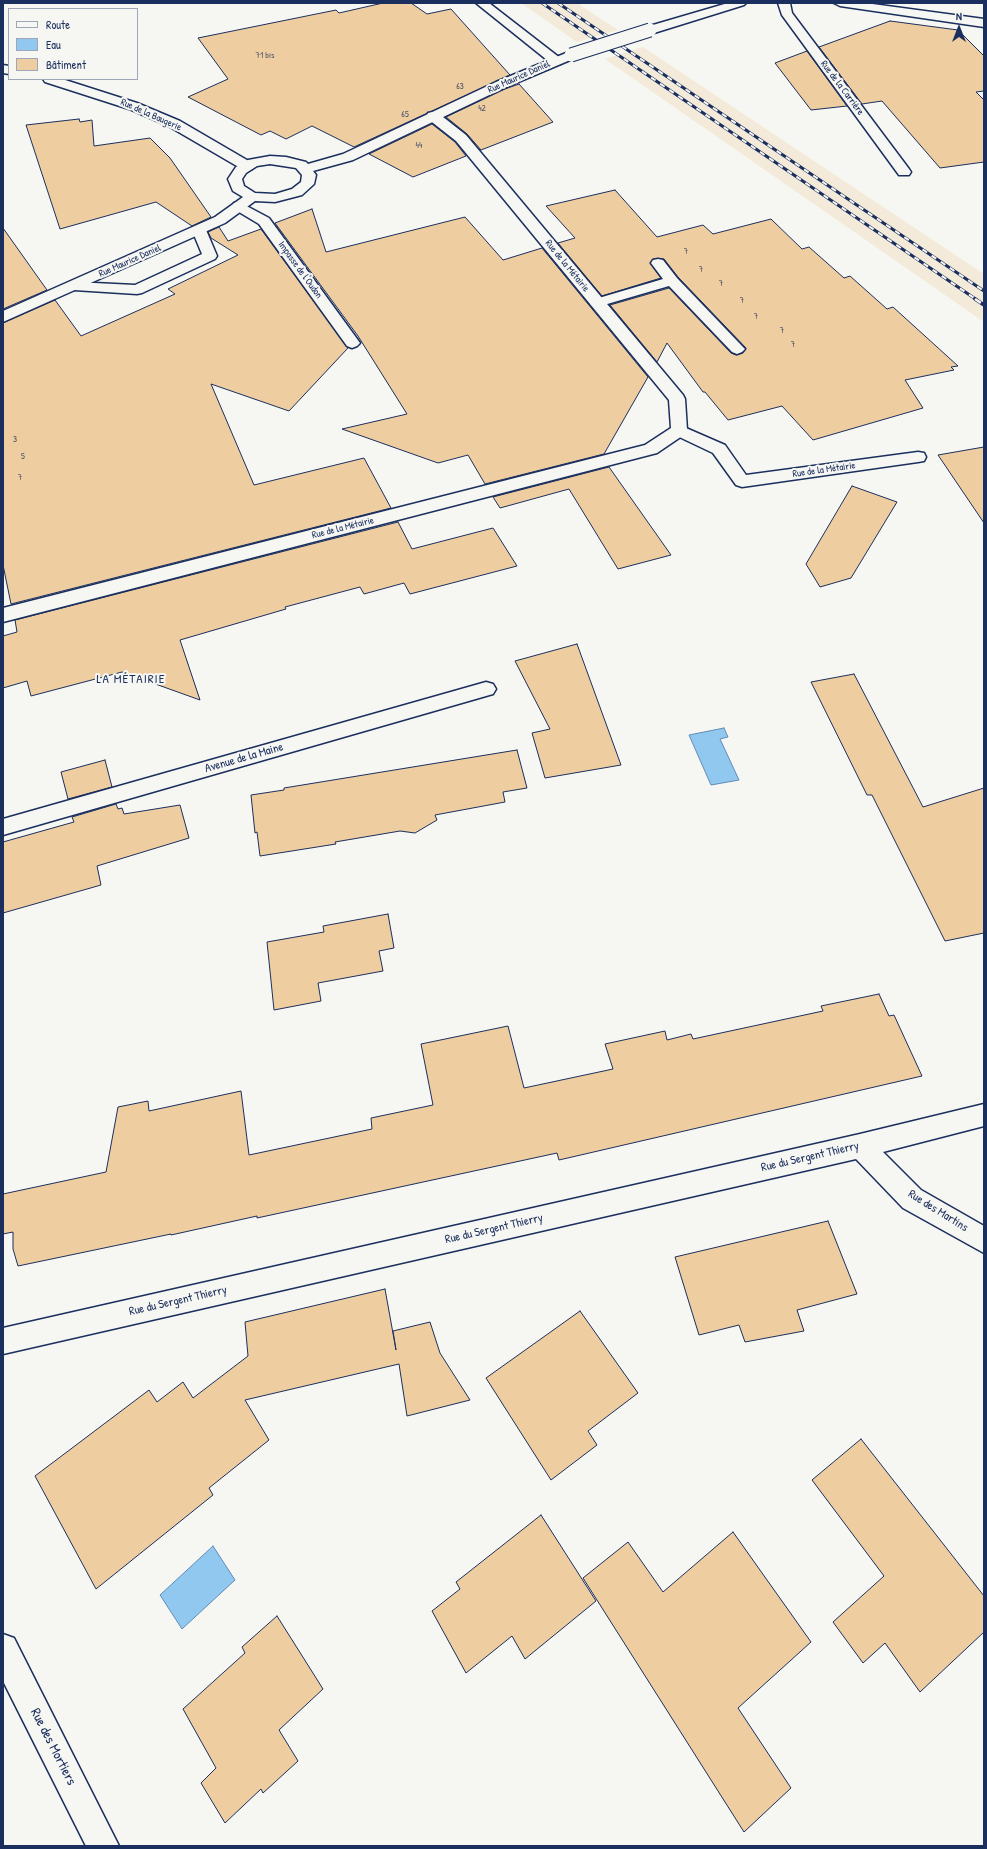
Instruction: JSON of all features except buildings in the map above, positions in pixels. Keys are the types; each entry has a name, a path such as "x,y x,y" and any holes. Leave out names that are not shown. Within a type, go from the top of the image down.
{"street":[{"path":"482,3 556,61"},
{"name":"Rue Maurice Daniel","path":"306,169 348,157 433,116 571,55 740,3"},
{"name":"Rue de la Carrière","path":"784,3 786,13 904,172"},
{"path":"840,3 984,23"},
{"name":"Rue de la Baugerie","path":"52,80 133,106 175,124 247,166"},
{"name":"Rue de la Métairie","path":"433,116 461,138 677,399 679,430"},
{"path":"279,160 295,163 306,169 309,174 309,181 305,187 297,192 275,198 252,197 241,191 235,184 235,179 238,173 247,166 262,161 279,160"},
{"name":"Rue Maurice Daniel","path":"3,317 220,220 252,197"},
{"name":"Impasse de l'Oudon","path":"239,206 264,221 352,343"},
{"path":"74,286 137,290 210,256 198,230"},
{"path":"658,263 672,281 737,349"},
{"path":"597,303 672,281"},
{"name":"Rue de la Métairie","path":"679,430 718,449 742,481 918,457"},
{"name":"Rue de la Métairie","path":"3,615 651,449 679,430"},
{"name":"Avenue de la Maine","path":"3,827 486,689"},
{"name":"Rue du Sergent Thierry","path":"3,1340 860,1146 984,1115"},
{"name":"Rue des Martins","path":"860,1146 912,1198 984,1240"},
{"name":"Rue des Mortiers","path":"3,1649 103,1846"}],"shaded area":[{"path":"521,3 577,3 618,30 577,42"},
{"path":"643,47 984,274 984,322 605,59"}],"water":[{"path":"724,728 728,737 720,739 739,780 711,785 689,735"},
{"path":"213,1546 235,1580 182,1629 160,1595"}],"railway":[{"path":"542,3 977,300"},
{"path":"558,3 984,291"},
{"path":"975,299 984,305"}],"district":[{"name":"LA MÉTAIRIE","path":"131,680"}]}
